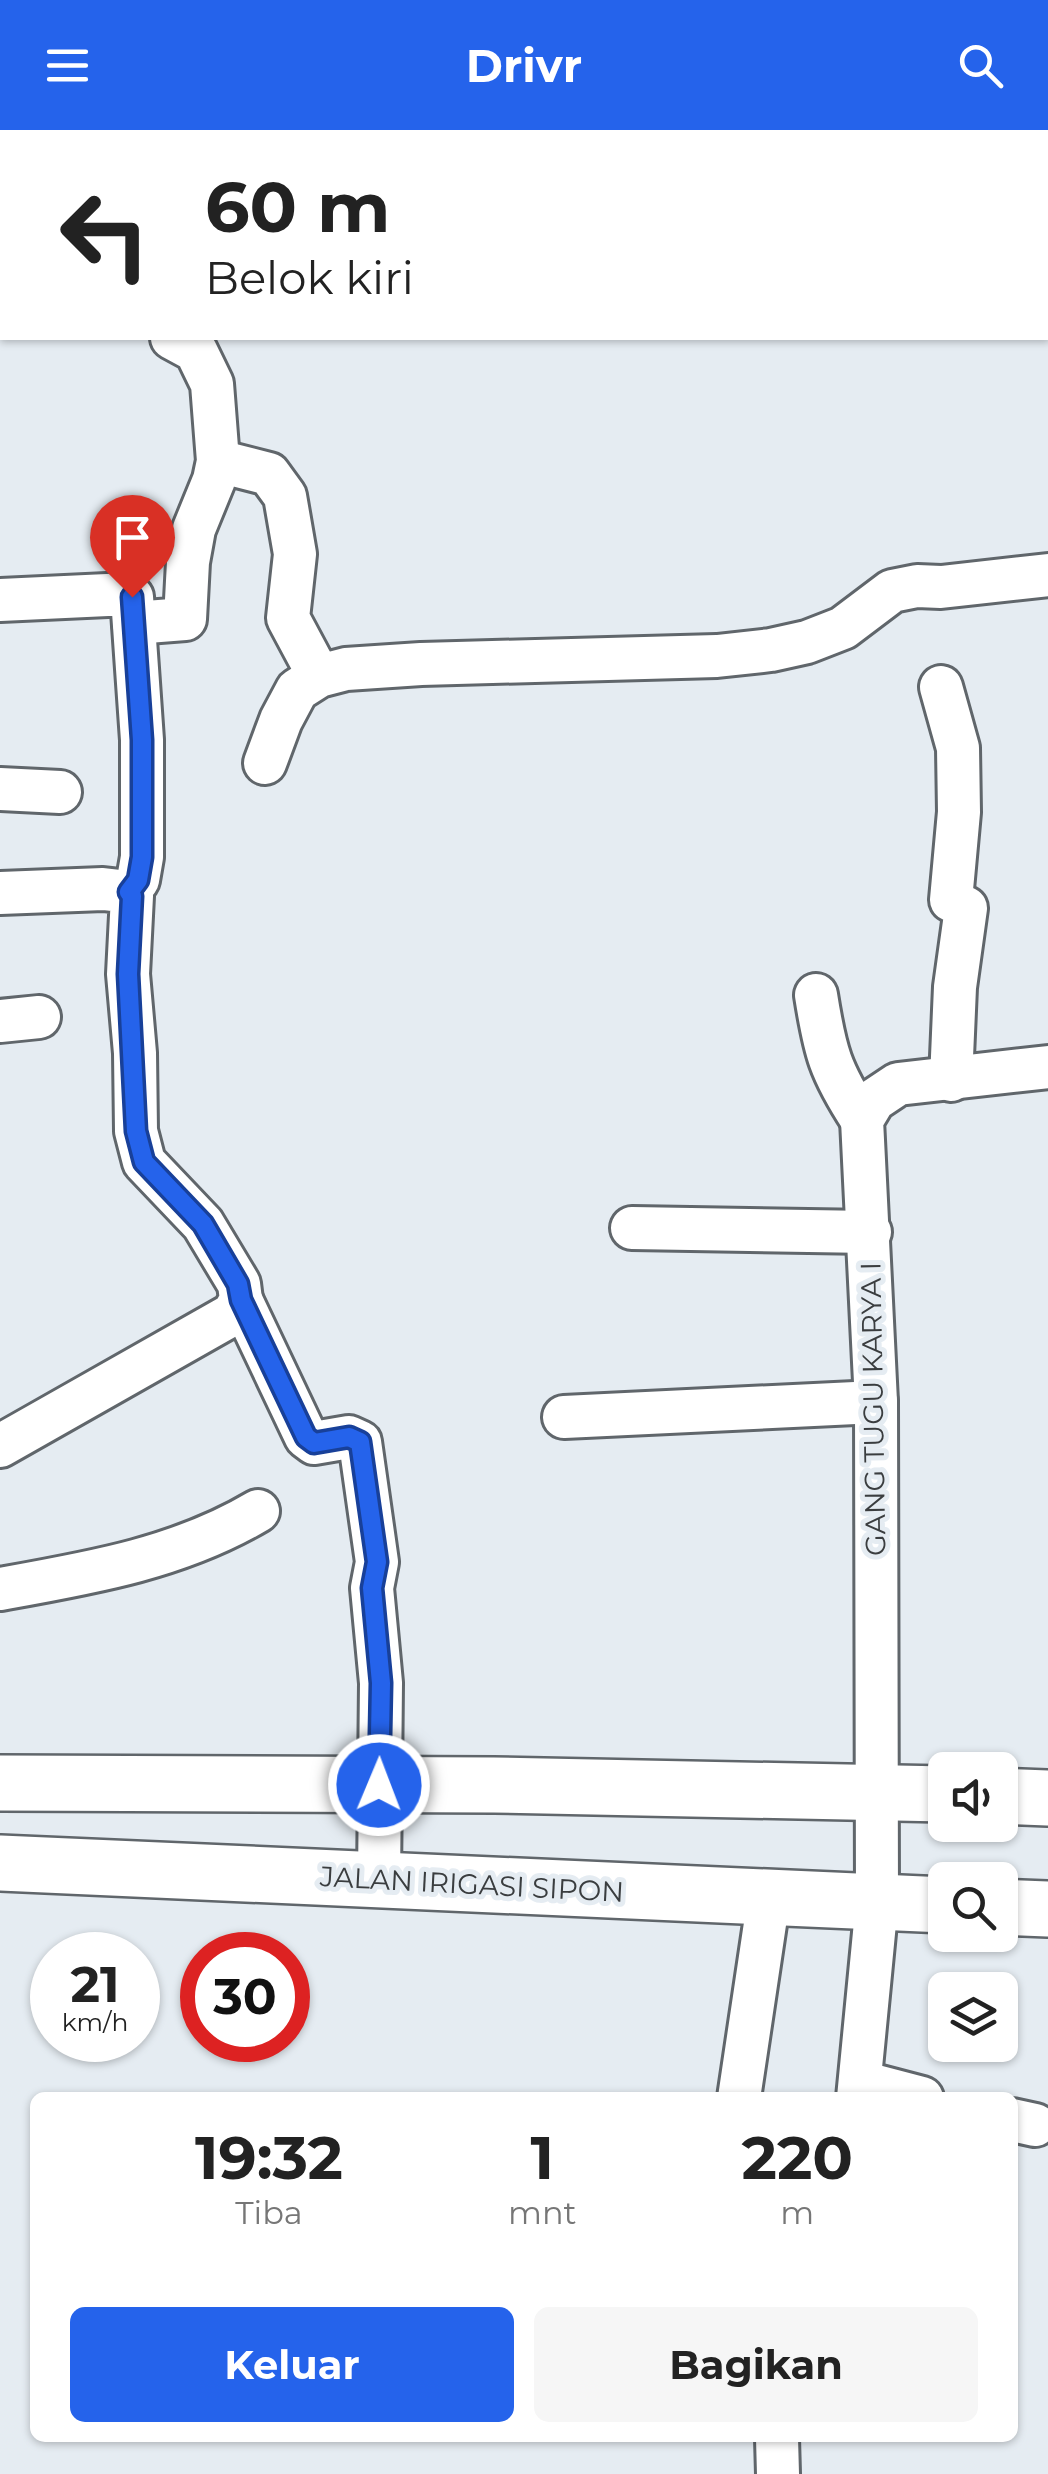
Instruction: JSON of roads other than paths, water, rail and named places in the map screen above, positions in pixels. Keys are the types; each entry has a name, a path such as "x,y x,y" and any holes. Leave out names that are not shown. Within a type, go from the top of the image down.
{"street":[{"path":"134,624 186,619 188,562 194,529 218,460 212,384 196,350 176,340"},
{"path":"218,460 270,474 285,496 295,554 288,618 319,676"},
{"path":"265,763 280,720 297,690 319,676 420,664 717,656 771,650 843,628 892,592 917,586 941,587 1048,575"},
{"path":"0,600 128,594 134,603 142,740 142,857 138,880 129,892"},
{"path":"941,687 958,748 959,812 950,900 966,908 954,987 952,1080"},
{"path":"0,789 60,792"},
{"path":"0,893 103,889 129,892"},
{"path":"129,892 132,896 128,974 136,1131 144,1162 203,1224 238,1284 241,1300 306,1437 324,1444 357,1438 360,1442 377,1562 372,1588 381,1683 378,1867"},
{"path":"816,995 824,1046 836,1080 862,1120 874,1100 898,1084 1048,1067"},
{"name":"GANG TUGU KARYA I","path":"859,2090 877,1893 876,1402 862,1120"},
{"path":"632,1228 870,1232"},
{"path":"0,1446 233,1314 241,1300"},
{"path":"564,1417 876,1402"},
{"path":"0,1589 98,1572 170,1552 226,1530 258,1511"},
{"path":"0,1782 379,1797 876,1800 928,1795"},
{"path":"1018,1797 1048,1798"},
{"name":"JALAN IRIGASI SIPON","path":"0,1863 378,1867 769,1897 877,1893 928,1901"},
{"path":"740,2092 769,1897"},
{"path":"1018,1907 1048,1908"},
{"path":"778,2442 778,2474"}]}
